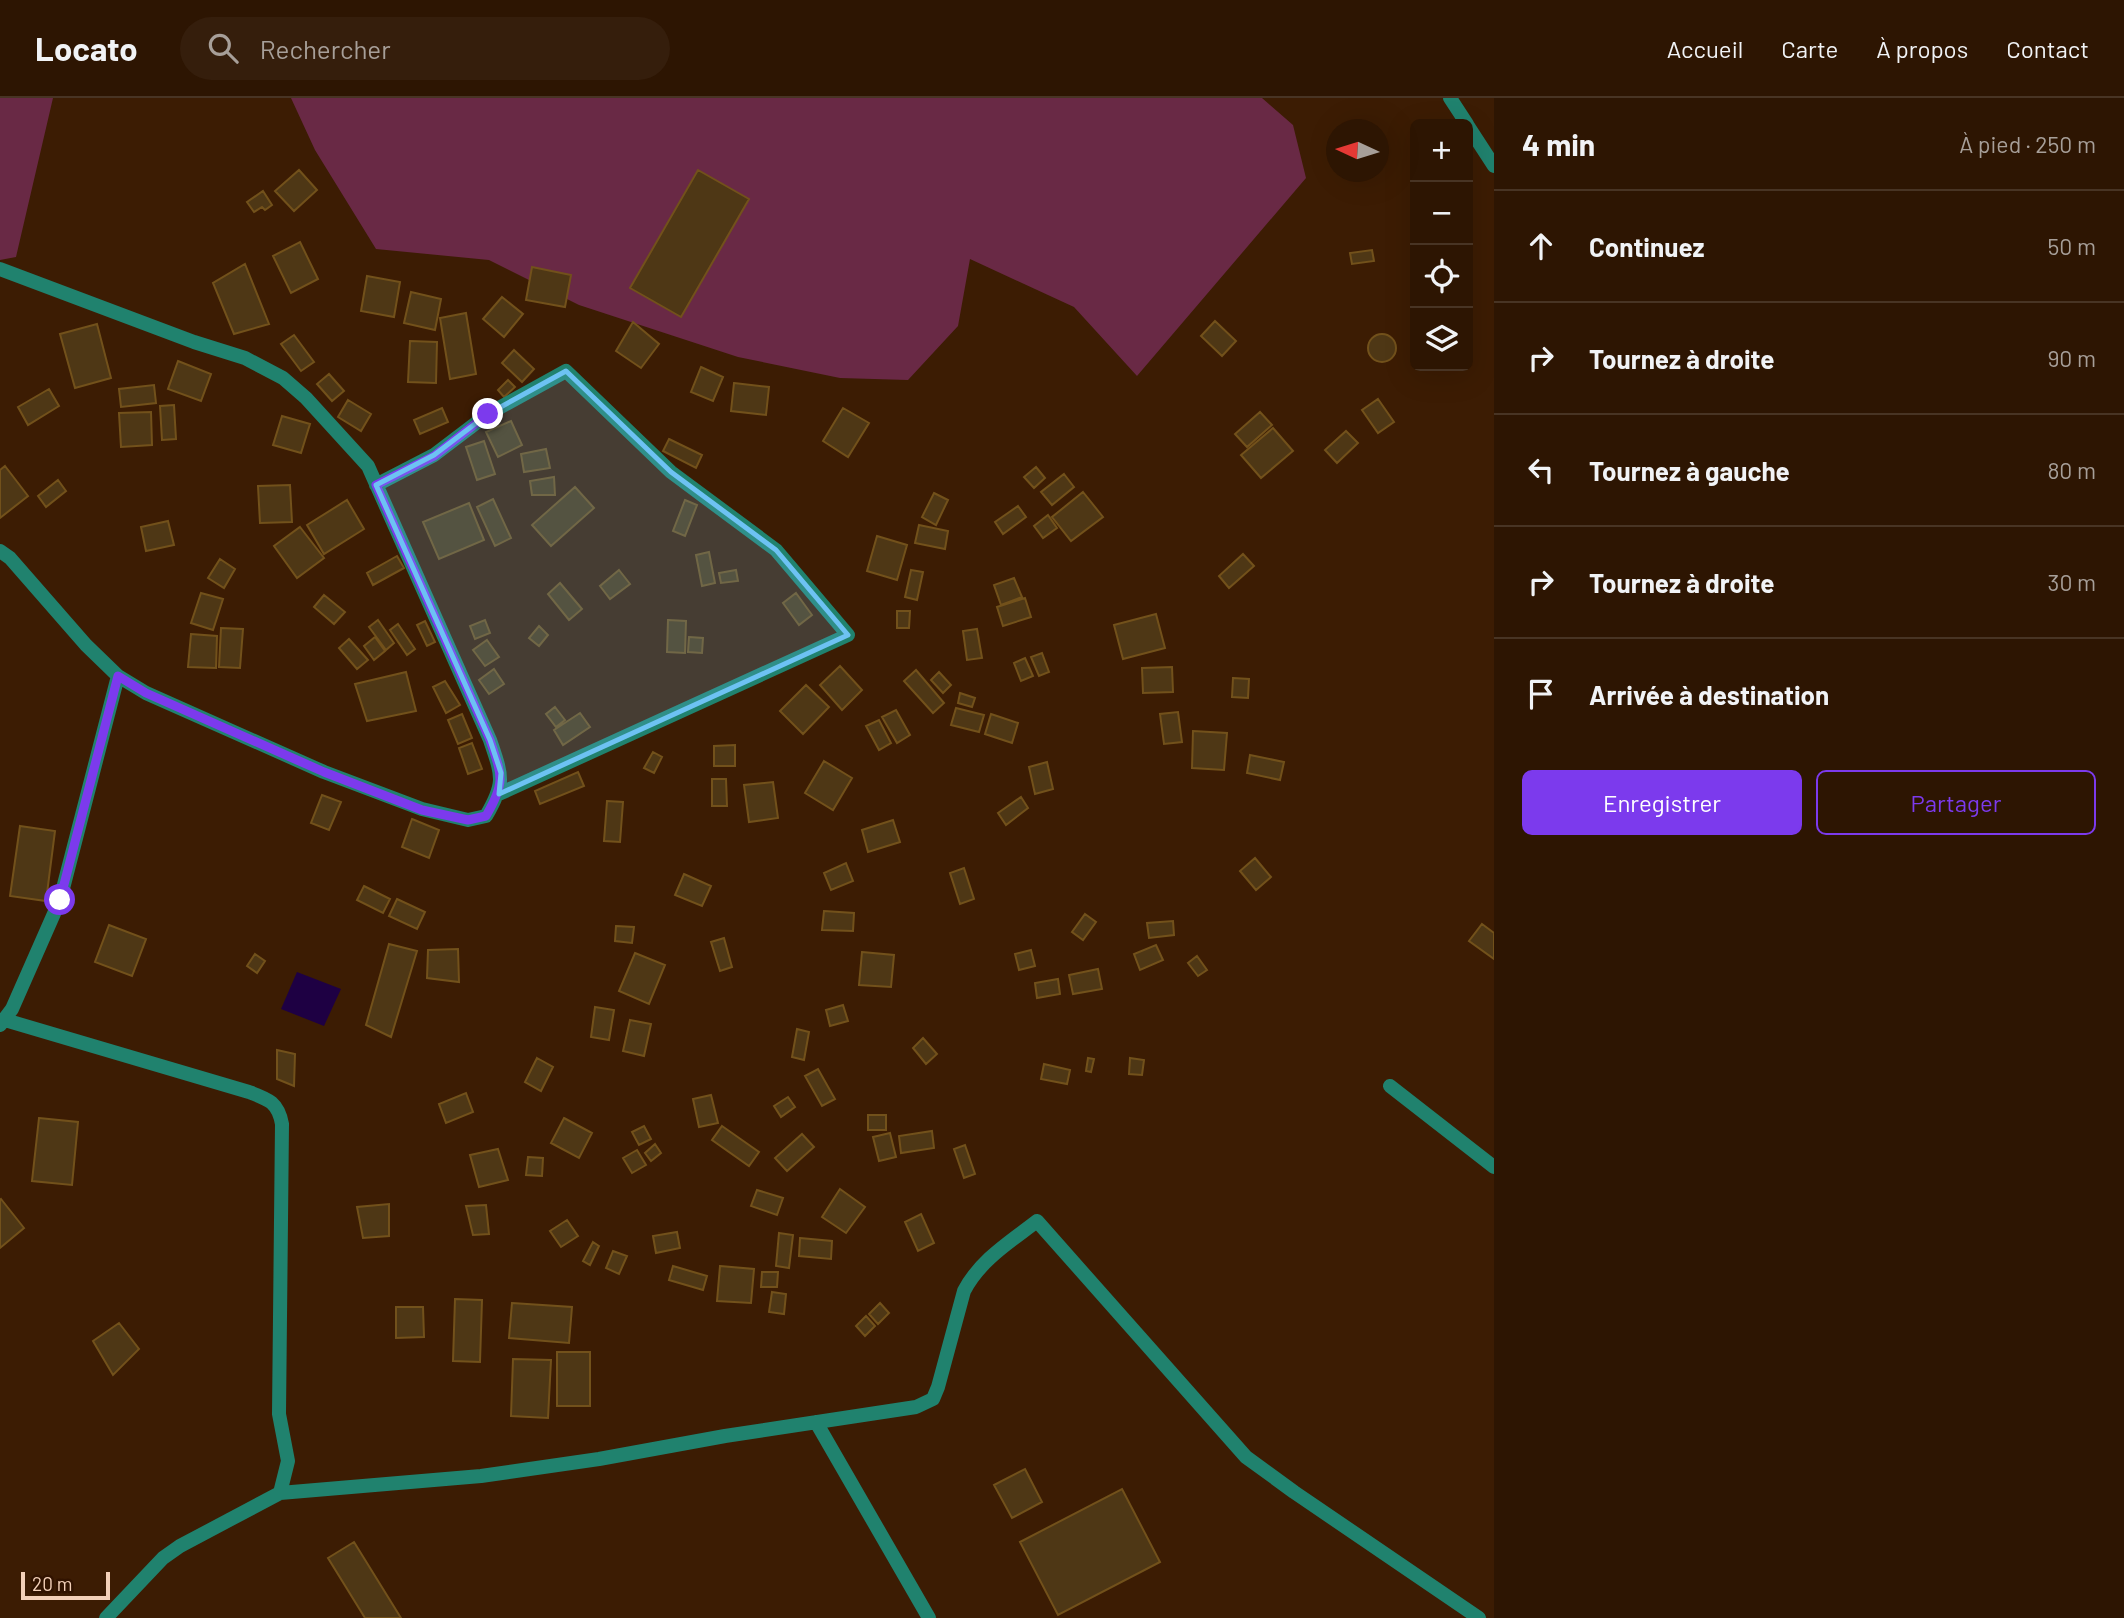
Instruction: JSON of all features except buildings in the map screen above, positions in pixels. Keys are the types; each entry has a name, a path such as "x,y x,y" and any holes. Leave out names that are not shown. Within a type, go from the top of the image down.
{"street":[{"path":"1450,98 1463,119"},
{"path":"1473,134 1494,166"},
{"path":"0,269 194,342 245,358 283,378 306,398 368,466 490,740 501,773 499,794 486,816 468,820 422,810 324,772 146,693 118,676 86,645 10,558 0,551"},
{"path":"376,485 434,456 488,414 566,370 671,472 776,550 848,635 499,794"},
{"path":"118,676 60,900 3,1023 248,1092 266,1098 279,1109 282,1124 279,1414 288,1461 281,1493"},
{"path":"1390,1086 1494,1167"},
{"path":"106,1618 171,1552 281,1493 481,1476 916,1407 933,1399 964,1291 970,1279 981,1265 1037,1220 1246,1457 1479,1618"},
{"path":"816,1422 929,1618"}],"highlighted area":[{"path":"566,371 671,472 776,550 848,635 499,794 501,773 490,740 376,485 434,455 488,414"}],"shaded area":[{"path":"0,98 53,98 16,257 0,260"},
{"path":"291,98 1262,98 1293,125 1306,178 1137,376 1074,307 970,259 958,326 908,380 840,378 738,357 579,305 489,260 376,249 315,150"},
{"path":"297,972 341,989 324,1026 281,1009"}],"route":[{"path":"60,900 118,676 146,693 324,772 422,810 468,820 486,816 499,794 501,773 490,740 376,485 434,456 488,414"}]}
